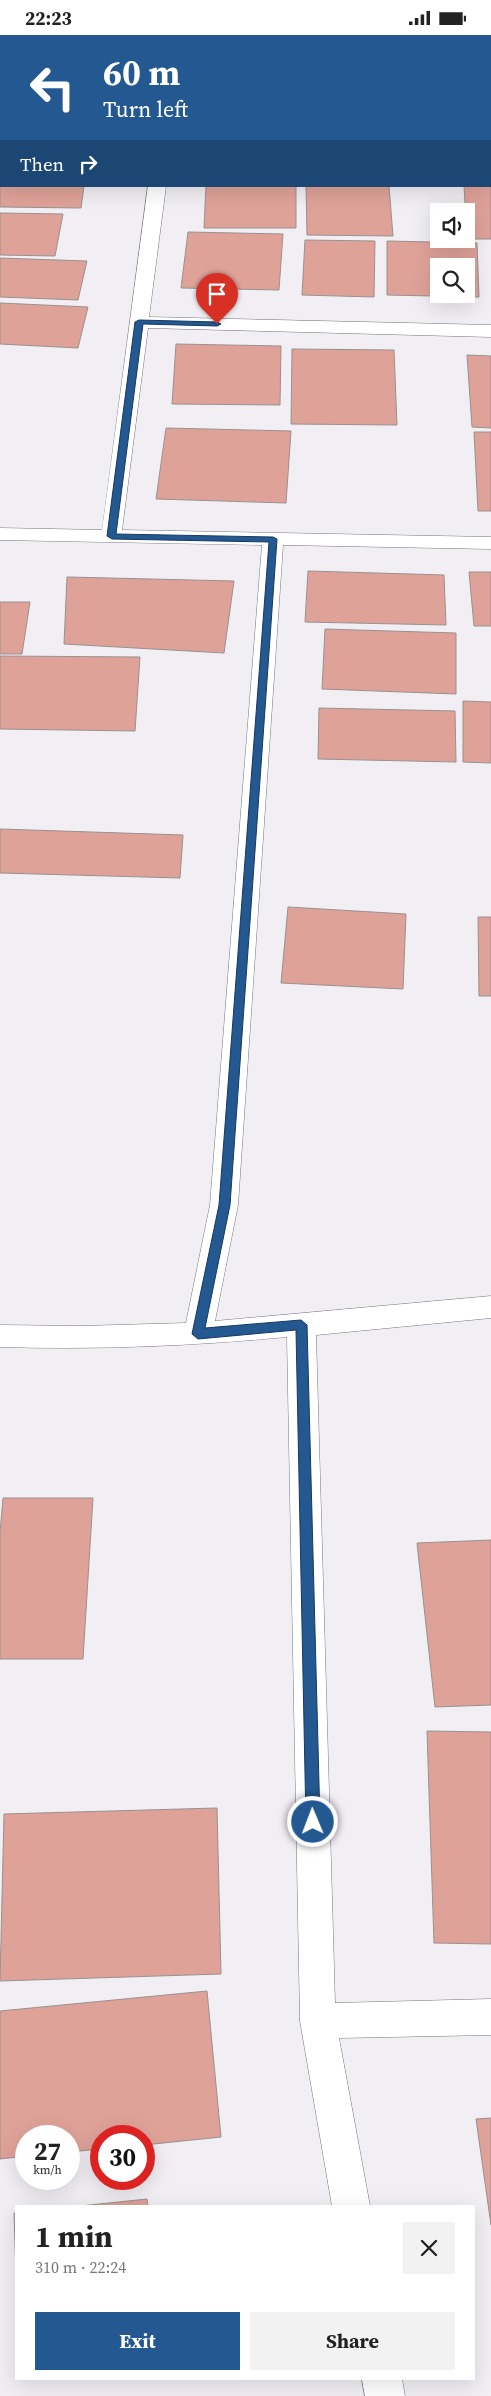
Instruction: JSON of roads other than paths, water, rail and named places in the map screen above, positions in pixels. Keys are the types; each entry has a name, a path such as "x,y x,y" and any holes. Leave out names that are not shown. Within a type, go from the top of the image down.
{"street":[{"path":"112,536 157,187"},
{"path":"139,322 491,331"},
{"path":"0,534 491,543"},
{"path":"198,1334 224,1205 273,539"},
{"path":"0,1336 80,1338 198,1334 491,1307"},
{"path":"301,1325 318,2021 351,2205"},
{"path":"318,2021 491,2017"},
{"path":"382,2380 385,2396"}]}
